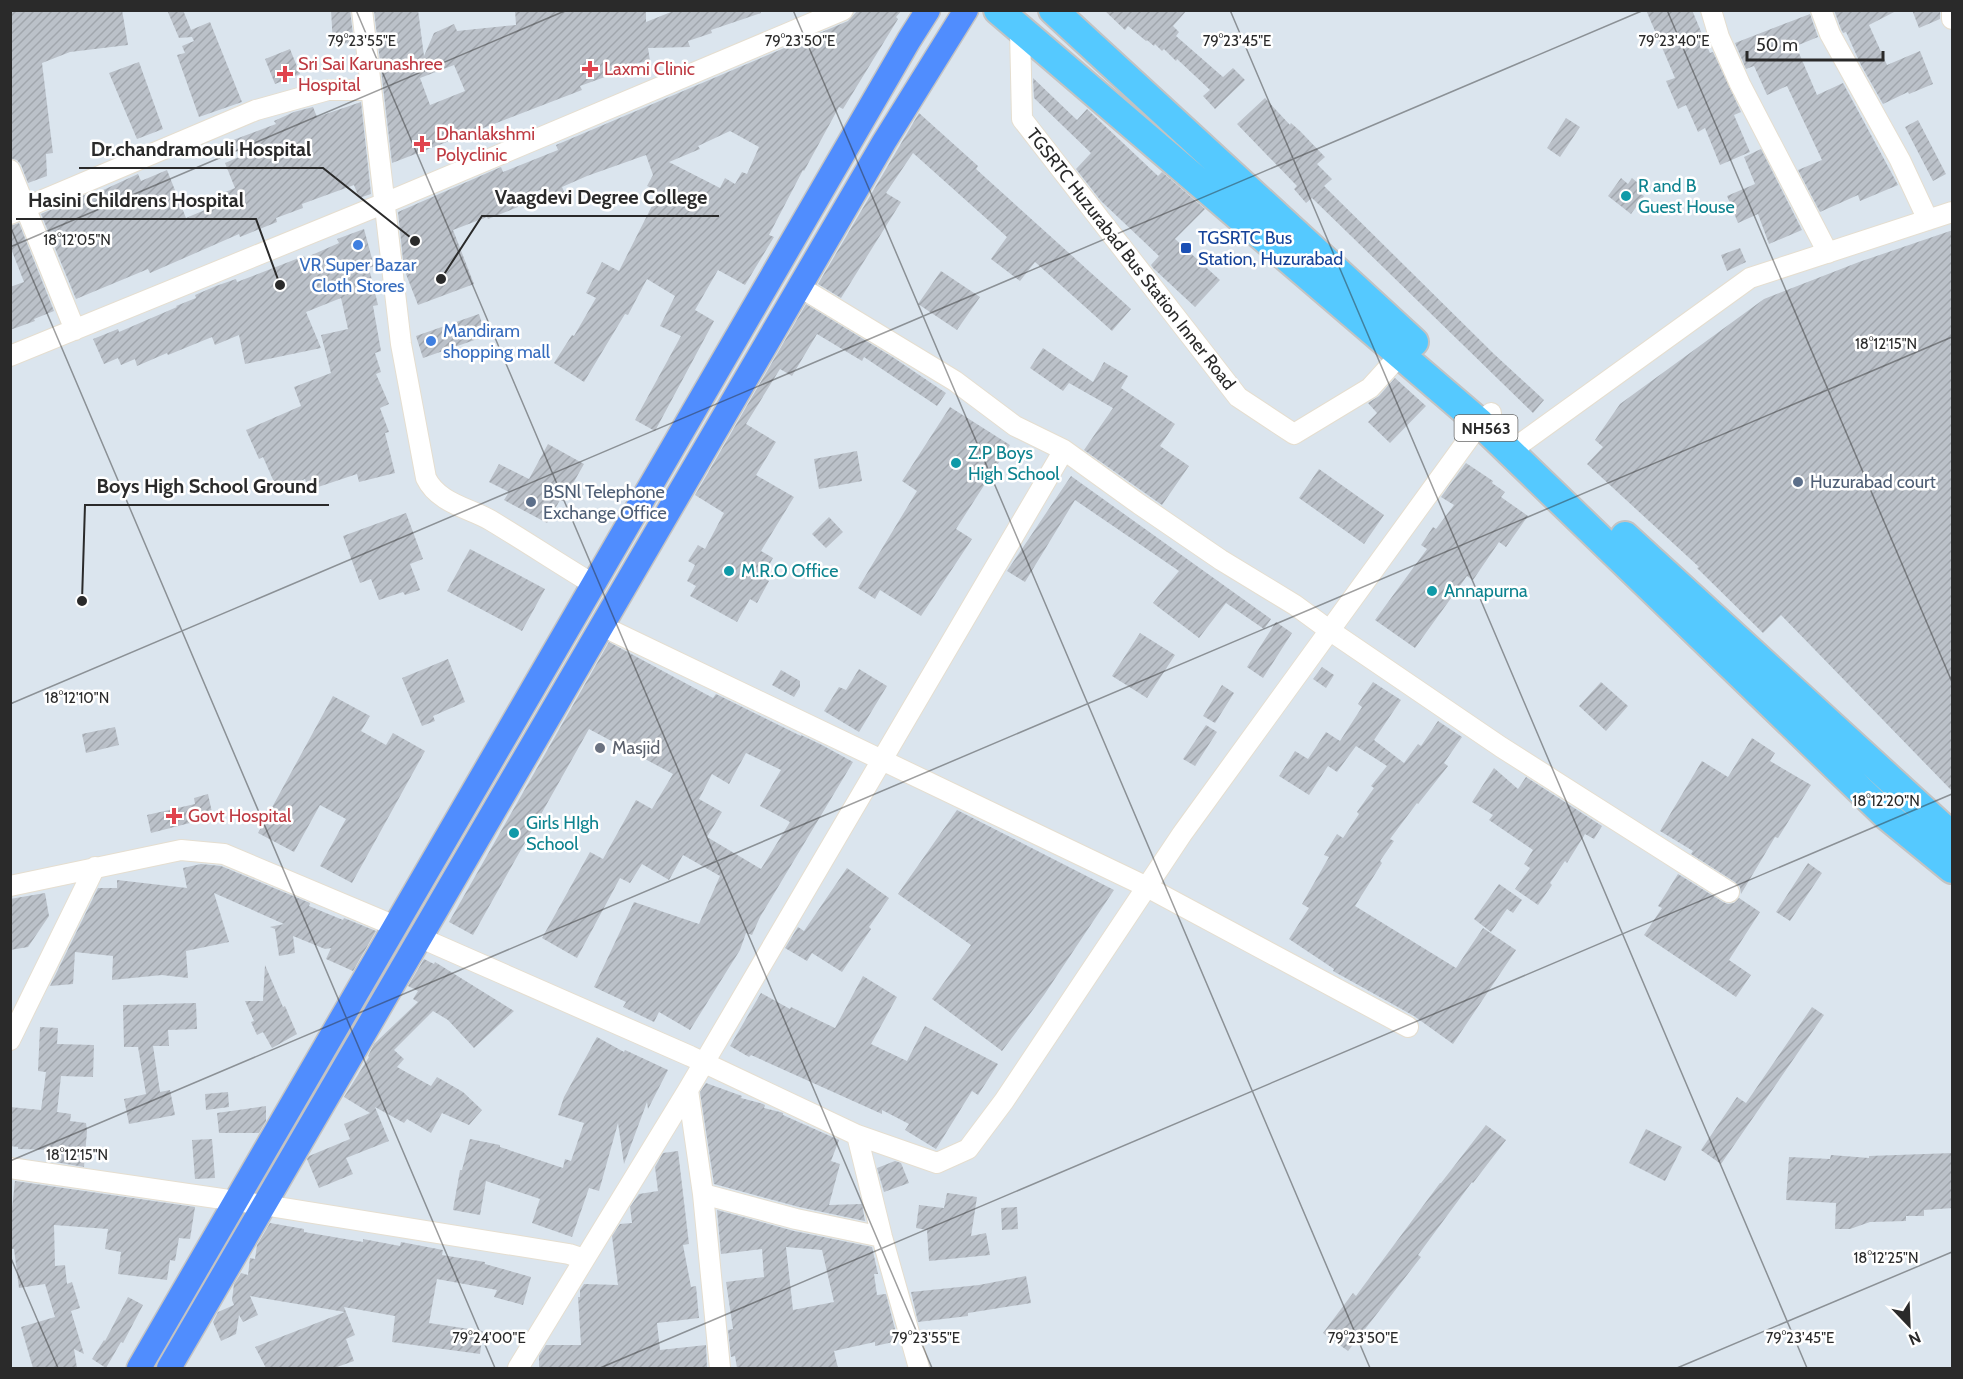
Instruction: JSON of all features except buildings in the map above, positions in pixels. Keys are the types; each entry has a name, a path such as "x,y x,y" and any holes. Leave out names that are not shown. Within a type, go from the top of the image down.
{"highway":[{"name":"NH563","path":"998,10 1400,355 1486,418"},
{"name":"NH563","path":"1053,10 1518,448 1953,836"},
{"name":"NH563","path":"1518,448 1886,815 1953,869"}],"main road":[{"path":"139,1368 648,488 928,10"},
{"path":"169,1368 884,142 966,10"},
{"path":"648,488 674,503"},
{"path":"436,854 461,869"}],"street":[{"path":"362,10 401,344 426,478 450,501 489,519 593,584"},
{"path":"10,356 385,203 843,10"},
{"path":"1711,10 1719,37 1740,84 1828,253"},
{"path":"1821,10 1830,34 1900,160 1928,220"},
{"path":"1952,10 1953,20"},
{"name":"TGSRTC Huzurabad Bus Station Inner Road","path":"1020,30 1022,119 1238,398 1294,434 1370,388 1400,355"},
{"path":"18,211 256,110 328,90 371,90"},
{"path":"10,170 18,211 75,330"},
{"path":"1518,448 1750,278 1953,212"},
{"path":"800,287 955,381 1016,426 1064,450 1157,517 1221,560 1295,605 1501,747 1729,892"},
{"path":"421,938 690,1056 857,1135 937,1162 968,1149 1004,1101 1182,834 1486,418"},
{"path":"518,1368 688,1090 1064,450"},
{"path":"602,626 1147,887 1408,1028"},
{"path":"10,886 181,850 224,854 395,926"},
{"path":"10,1040 95,867"},
{"path":"688,1090 703,1194 720,1368"},
{"path":"857,1135 882,1237 919,1368"},
{"path":"10,1168 264,1205 569,1254 584,1259"},
{"path":"703,1194 796,1219 882,1237"}],"place":[{"name":"Laxmi Clinic","path":"590,69"},
{"name":"Sri Sai Karunashree Hospital","path":"285,74"},
{"name":"Dhanlakshmi Polyclinic","path":"422,144"},
{"name":"R and B Guest House","path":"1626,196"},
{"name":"Dr.chandramouli Hospital","path":"415,241"},
{"name":"VR Super Bazar Cloth Stores","path":"358,245"},
{"name":"TGSRTC Bus Station, Huzurabad","path":"1186,248"},
{"name":"Vaagdevi Degree College","path":"441,279"},
{"name":"Hasini Childrens Hospital","path":"280,285"},
{"name":"Mandiram shopping mall","path":"431,341"},
{"name":"Z.P Boys High School","path":"956,463"},
{"name":"Huzurabad court","path":"1798,482"},
{"name":"BSNl Telephone Exchange Office","path":"531,502"},
{"name":"M.R.O Office","path":"729,571"},
{"name":"Annapurna","path":"1432,591"},
{"name":"Boys High School Ground","path":"82,601"},
{"name":"Masjid","path":"600,748"},
{"name":"Govt Hospital","path":"174,816"},
{"name":"Girls HIgh School","path":"514,833"}]}
